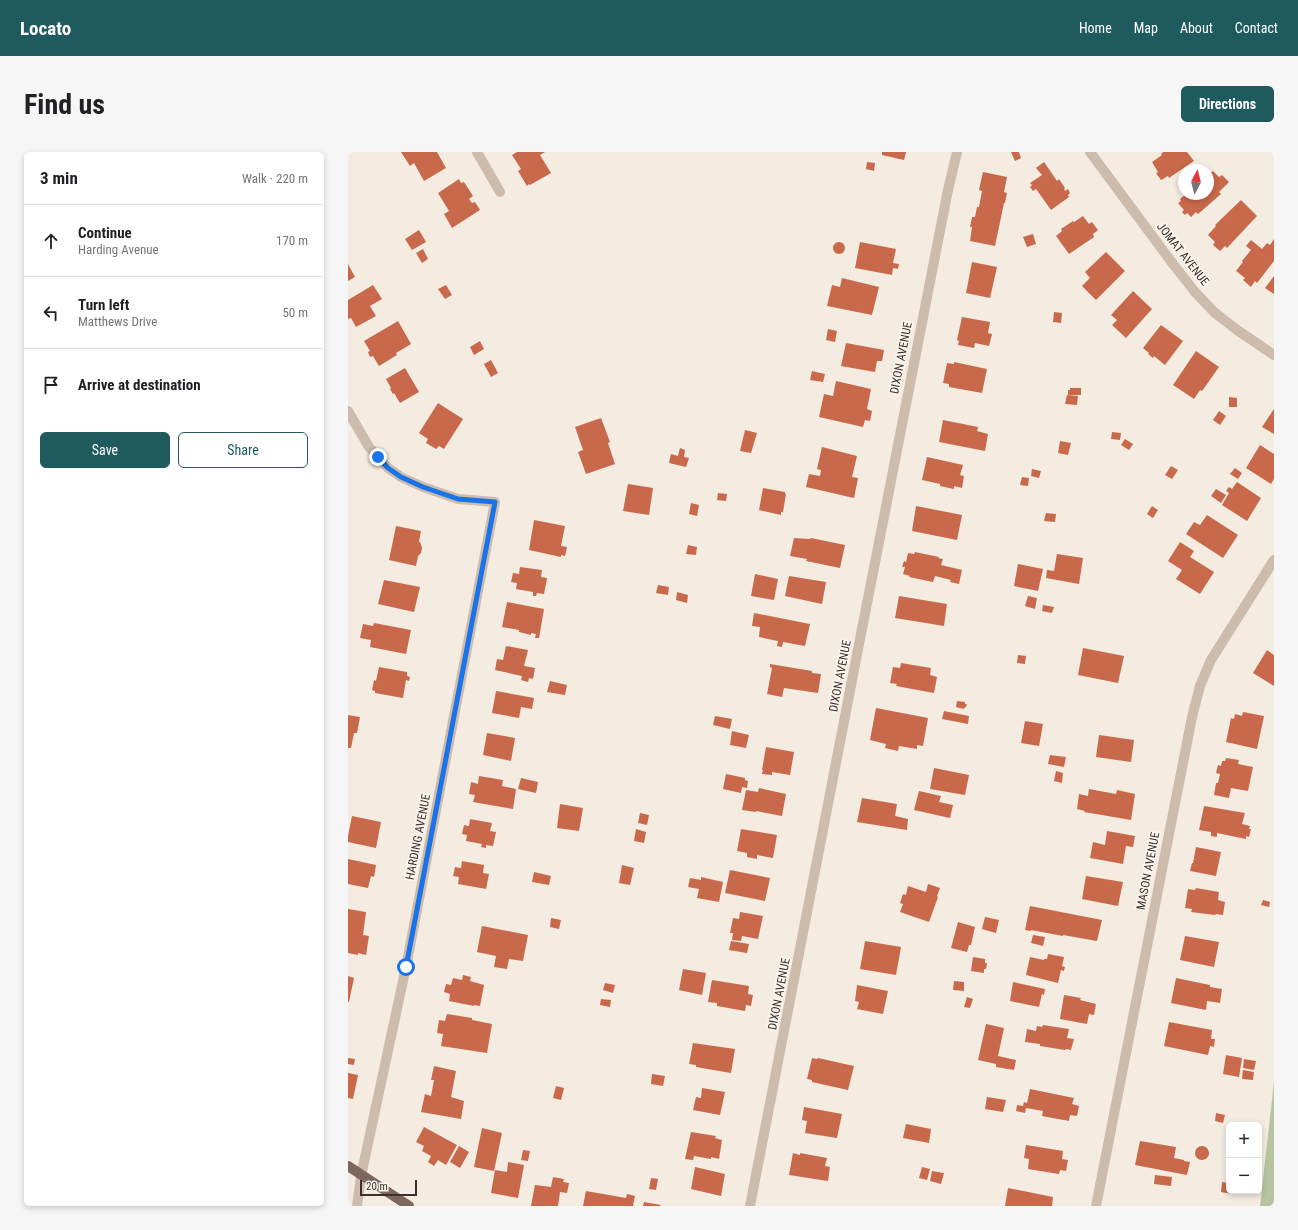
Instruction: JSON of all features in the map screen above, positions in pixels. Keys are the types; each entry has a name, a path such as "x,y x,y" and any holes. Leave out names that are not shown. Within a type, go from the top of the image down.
{"main road":[{"path":"348,1166 361,1176 409,1206"}],"street":[{"path":"477,152 500,192"},
{"name":"DIXON AVENUE","path":"750,1206 903,417 948,190 957,152"},
{"name":"JOMAT AVENUE","path":"1090,152 1195,292 1214,312 1237,330 1274,355"},
{"name":"HARDING AVENUE","path":"348,411 374,452 388,468 401,477 423,487 458,499 495,502 406,967 361,1176 357,1206"},
{"name":"MASON AVENUE","path":"1096,1206 1192,717 1200,686 1210,660 1274,560"}],"green space":[{"path":"1274,1082 1274,1206 1260,1206"}],"building":[{"path":"401,152 437,152 446,168 424,181 414,163 410,166"},
{"path":"517,152 545,152 540,155 551,173 527,186 518,171 521,169 512,155"},
{"path":"882,152 906,152 904,160 882,155"},
{"path":"1011,152 1019,152 1021,158 1015,161"},
{"path":"1163,152 1187,152 1194,161 1190,164 1178,164 1178,172 1169,178 1168,176 1161,180 1156,173 1158,172 1152,162 1162,155 1161,154"},
{"path":"867,162 875,163 874,171 866,169"},
{"path":"1044,162 1057,181 1059,179 1065,188 1065,191 1068,189 1070,193 1068,195 1069,197 1051,210 1036,189 1033,191 1030,187 1032,185 1030,183 1042,175 1036,168"},
{"path":"983,172 1007,177 1004,192 1007,193 995,246 970,241 972,227 970,227 972,217 975,217 977,207 979,207 982,191 979,190"},
{"path":"1214,172 1219,177 1222,175 1229,182 1219,192 1221,194 1198,214 1196,212 1191,217 1187,213 1185,215 1182,212 1184,210 1178,203 1181,201 1214,200"},
{"path":"459,179 461,183 464,182 473,196 469,199 472,203 475,202 480,210 452,228 444,214 449,211 438,193"},
{"path":"1241,200 1257,216 1227,248 1225,246 1220,251 1213,245 1215,242 1208,235 1216,226 1215,225"},
{"path":"1083,216 1089,224 1092,222 1098,230 1093,234 1094,237 1069,254 1056,236 1062,231 1061,229"},
{"path":"419,230 426,242 412,250 405,239"},
{"path":"1033,234 1036,244 1027,247 1023,237"},
{"path":"1274,239 1274,261 1257,283 1255,281 1251,287 1243,280 1245,278 1236,271 1251,250 1246,246 1251,240 1262,249 1267,243 1270,245"},
{"path":"839,242 843,244 845,248 843,252 839,254 835,252 833,248 835,244"},
{"path":"860,242 896,249 893,263 899,264 898,269 893,268 892,275 855,268"},
{"path":"423,249 428,259 422,263 416,253"},
{"path":"1106,252 1125,271 1096,300 1082,286 1090,278 1085,272"},
{"path":"972,262 997,267 990,298 966,293"},
{"path":"348,264 355,277 348,281"},
{"path":"1274,276 1274,294 1265,288"},
{"path":"842,278 879,287 872,315 827,306 832,285 840,287"},
{"path":"373,285 382,299 370,306 376,316 356,327 351,318 348,319 348,300"},
{"path":"446,285 452,295 445,299 438,289"},
{"path":"1133,291 1152,309 1126,338 1112,325 1117,320 1111,315"},
{"path":"1054,312 1062,313 1061,323 1053,322"},
{"path":"962,317 990,322 988,333 992,334 989,346 975,343 974,348 958,345 959,341 957,340"},
{"path":"398,321 411,344 379,366 373,356 370,357 368,352 370,351 364,341"},
{"path":"1161,325 1183,341 1165,365 1154,356 1153,358 1143,348"},
{"path":"828,329 837,331 835,342 826,340"},
{"path":"480,341 484,349 474,355 470,347"},
{"path":"846,343 884,350 882,361 877,361 875,372 841,366"},
{"path":"1196,351 1219,367 1202,391 1200,390 1194,399 1173,385"},
{"path":"491,360 498,373 491,377 484,364"},
{"path":"954,362 987,369 982,393 949,387 949,384 943,383 947,363 954,364"},
{"path":"405,368 419,392 400,403 390,389 391,388 386,379"},
{"path":"812,371 825,374 823,382 810,380"},
{"path":"836,381 871,389 867,409 872,411 870,421 865,420 863,427 819,417 824,394 833,396"},
{"path":"1070,388 1081,388 1081,395 1068,395 1068,390 1070,390"},
{"path":"1067,395 1078,396 1077,405 1065,404"},
{"path":"1229,397 1237,398 1237,407 1229,407"},
{"path":"438,403 463,419 444,449 439,446 436,449 426,443 428,439 419,433"},
{"path":"1274,409 1274,434 1262,427"},
{"path":"1219,411 1226,416 1220,425 1213,420"},
{"path":"601,418 610,442 608,443 615,464 586,474 578,452 583,450 575,427"},
{"path":"943,420 978,427 977,431 988,434 985,451 939,442"},
{"path":"745,430 757,433 751,453 740,451"},
{"path":"1112,432 1121,433 1120,440 1111,439"},
{"path":"1125,439 1133,444 1129,450 1121,445"},
{"path":"1060,441 1071,443 1068,455 1058,453"},
{"path":"1260,445 1274,454 1274,479 1271,484 1246,468"},
{"path":"822,447 857,456 852,477 858,478 854,498 806,487 809,474 820,476 821,470 817,469"},
{"path":"680,448 685,450 684,457 689,458 686,467 669,463 671,454 678,456"},
{"path":"927,457 963,465 960,475 964,476 962,488 954,486 954,489 922,480"},
{"path":"1171,466 1178,470 1172,479 1165,475"},
{"path":"1235,468 1242,473 1238,479 1230,474"},
{"path":"1032,469 1041,471 1039,478 1031,476"},
{"path":"1022,477 1029,478 1028,486 1020,485"},
{"path":"1237,482 1261,498 1247,521 1222,505 1229,493 1226,491 1229,487 1232,489"},
{"path":"628,484 653,488 649,515 623,511"},
{"path":"763,488 785,492 783,512 781,512 781,515 759,510"},
{"path":"1216,489 1226,495 1221,503 1211,496"},
{"path":"718,493 727,494 726,501 717,500"},
{"path":"691,503 699,505 697,516 689,514"},
{"path":"916,506 962,515 957,540 912,531"},
{"path":"1152,506 1158,510 1153,518 1147,514"},
{"path":"1046,513 1056,514 1055,522 1044,521"},
{"path":"1207,515 1238,535 1223,558 1186,534 1194,522 1200,525"},
{"path":"534,520 565,526 561,546 567,547 565,556 561,555 561,557 529,550"},
{"path":"396,526 421,531 419,542 422,548 421,553 418,556 416,566 389,560"},
{"path":"794,538 811,538 845,545 840,568 790,556"},
{"path":"1180,542 1194,551 1190,557 1214,572 1200,594 1176,579 1182,570 1168,561"},
{"path":"688,545 697,547 696,555 686,554"},
{"path":"915,552 939,557 938,558 943,559 941,565 962,570 959,584 950,582 951,580 935,576 933,582 909,577 910,576 903,574 905,567 902,567 904,561 906,562 908,553 914,554"},
{"path":"1057,554 1083,558 1079,584 1046,578 1047,570 1054,571"},
{"path":"1018,564 1043,569 1038,591 1014,586"},
{"path":"520,567 542,570 541,577 547,578 544,594 537,593 536,596 533,596 533,592 516,589 517,583 511,582 513,573 519,574"},
{"path":"755,574 778,579 774,600 751,596"},
{"path":"789,576 826,582 822,604 785,596"},
{"path":"384,580 420,587 414,612 378,604"},
{"path":"658,585 669,587 668,595 656,593"},
{"path":"677,592 688,595 687,603 676,600"},
{"path":"899,596 947,604 944,626 895,618"},
{"path":"1028,596 1037,598 1035,609 1025,606"},
{"path":"507,602 544,609 539,638 535,638 536,634 531,633 531,635 519,632 519,630 502,627"},
{"path":"1043,605 1054,607 1052,613 1042,611"},
{"path":"754,613 810,624 805,646 783,642 782,647 777,646 778,641 759,637 760,627 752,626"},
{"path":"374,623 411,630 406,654 370,647 371,640 360,638 363,624 373,626"},
{"path":"506,646 528,650 524,666 535,668 533,679 529,678 528,682 521,680 522,676 495,670 497,659 503,660"},
{"path":"1083,648 1124,656 1118,683 1078,675"},
{"path":"1267,650 1274,655 1274,686 1253,673"},
{"path":"1018,655 1026,656 1025,664 1017,663"},
{"path":"901,663 931,668 930,675 937,677 934,693 896,686 897,684 890,683 893,667 900,668"},
{"path":"770,664 812,671 812,673 821,674 818,693 784,688 782,697 767,694 772,668 770,667"},
{"path":"379,667 407,672 407,676 410,677 409,681 406,680 403,698 375,693 375,691 372,690 374,680 376,681"},
{"path":"550,681 567,685 565,695 547,692"},
{"path":"496,691 534,698 532,709 521,707 519,718 492,713"},
{"path":"957,701 965,702 965,704 967,704 966,707 964,709 956,707"},
{"path":"876,708 928,718 923,746 917,745 917,749 899,746 898,751 885,748 886,744 870,740"},
{"path":"944,711 969,716 968,724 942,719"},
{"path":"1243,712 1264,716 1257,749 1226,742 1231,718 1234,719 1235,714 1242,716"},
{"path":"348,715 360,717 357,733 354,733 351,748 348,748"},
{"path":"715,716 732,719 730,729 713,725"},
{"path":"1025,721 1043,724 1039,746 1021,743"},
{"path":"732,731 749,735 746,748 730,745"},
{"path":"487,733 515,738 511,761 483,755"},
{"path":"1099,735 1134,740 1131,762 1096,757"},
{"path":"766,747 794,752 790,775 772,772 772,775 762,774"},
{"path":"1050,755 1066,757 1064,767 1048,764"},
{"path":"1226,758 1239,760 1238,764 1253,767 1248,791 1231,788 1229,798 1214,795 1216,783 1218,783 1220,774 1216,773 1218,765 1221,766 1222,761 1225,761"},
{"path":"934,768 969,775 965,795 930,789"},
{"path":"1056,771 1063,773 1062,783 1054,781"},
{"path":"726,774 745,778 745,780 748,781 747,788 742,787 741,793 723,789"},
{"path":"479,776 503,780 502,786 516,789 513,809 473,802 475,795 469,794 471,782 478,784"},
{"path":"521,778 538,782 536,793 518,789"},
{"path":"759,788 786,794 782,816 742,810 746,790 758,792"},
{"path":"1089,789 1116,794 1117,790 1135,794 1131,820 1084,812 1085,811 1077,809 1079,794 1088,796"},
{"path":"919,791 941,796 939,802 953,805 950,818 914,810"},
{"path":"862,798 897,804 895,816 908,819 907,830 857,822"},
{"path":"560,804 583,808 579,831 557,828"},
{"path":"1204,806 1245,813 1242,824 1250,826 1249,829 1251,829 1249,837 1246,836 1246,839 1217,833 1217,837 1211,836 1211,832 1199,830"},
{"path":"640,813 649,815 647,825 638,823"},
{"path":"352,816 381,822 376,848 348,842"},
{"path":"470,819 492,823 490,831 496,832 493,846 486,845 486,848 481,847 482,844 466,841 467,835 462,834 464,825 469,826"},
{"path":"636,829 646,832 644,843 634,841"},
{"path":"741,829 777,835 773,858 757,855 757,859 747,857 747,853 737,851"},
{"path":"1107,831 1135,836 1133,847 1126,846 1123,864 1090,858 1093,842 1105,845"},
{"path":"1196,847 1221,852 1216,876 1190,871"},
{"path":"348,859 376,865 374,877 371,876 368,888 348,884"},
{"path":"462,861 484,865 483,873 489,874 486,889 458,884 459,877 453,876 455,867 461,868"},
{"path":"622,865 634,868 630,885 619,883"},
{"path":"730,870 770,878 765,901 725,893"},
{"path":"534,872 551,876 549,885 532,882"},
{"path":"1086,876 1123,882 1118,906 1082,899"},
{"path":"701,877 723,882 719,902 697,898 699,889 688,887 690,878 701,880"},
{"path":"928,884 940,888 929,922 900,912 903,904 900,903 903,894 906,895 908,886 926,892"},
{"path":"1196,888 1219,892 1218,900 1225,902 1223,915 1191,912 1192,909 1185,908 1188,889 1195,890"},
{"path":"1263,900 1270,902 1269,907 1261,905"},
{"path":"1030,906 1102,920 1097,941 1025,930"},
{"path":"348,909 366,912 363,935 369,936 366,955 348,953"},
{"path":"740,912 763,916 758,939 742,936 741,941 732,940 733,933 730,933 733,918 739,919"},
{"path":"985,917 999,920 996,933 982,929"},
{"path":"551,918 561,920 559,929 550,927"},
{"path":"958,922 975,927 971,945 969,945 967,952 951,948"},
{"path":"482,926 528,935 523,961 509,959 507,969 494,967 496,956 477,952"},
{"path":"1033,935 1045,937 1043,946 1031,943"},
{"path":"1185,936 1219,942 1214,967 1180,960"},
{"path":"731,941 749,944 747,953 729,950"},
{"path":"865,941 901,947 896,975 860,969"},
{"path":"1048,954 1064,957 1062,966 1065,967 1064,971 1061,970 1058,983 1026,975 1030,957 1044,960 1047,959"},
{"path":"973,957 985,959 985,963 987,963 984,973 971,971"},
{"path":"683,969 706,973 702,995 679,990"},
{"path":"463,975 471,977 470,981 484,985 480,1006 449,1001 450,994 444,992 446,984 451,985 453,978 462,980"},
{"path":"348,976 354,978 349,1002 348,1002"},
{"path":"1176,978 1222,989 1220,1003 1207,1001 1206,1010 1171,1003"},
{"path":"712,980 749,986 748,994 753,995 751,1006 746,1005 745,1011 717,1006 717,1003 708,1002"},
{"path":"954,981 964,982 964,991 953,990"},
{"path":"1013,982 1045,989 1044,995 1042,994 1039,1007 1010,1001"},
{"path":"605,983 615,985 613,993 603,990"},
{"path":"857,985 888,991 883,1014 857,1009 859,1002 855,1001"},
{"path":"1064,995 1081,998 1080,1000 1096,1004 1094,1015 1089,1014 1087,1024 1060,1019"},
{"path":"967,997 973,999 970,1008 964,1007"},
{"path":"601,999 611,1000 610,1007 600,1005"},
{"path":"447,1014 472,1018 472,1020 492,1024 487,1053 441,1046 443,1034 437,1033 439,1020 445,1021"},
{"path":"1169,1022 1212,1030 1211,1039 1215,1039 1214,1047 1210,1046 1208,1055 1164,1046"},
{"path":"986,1024 1004,1028 998,1056 1016,1060 1014,1070 996,1067 996,1064 978,1060"},
{"path":"1043,1025 1069,1029 1067,1038 1074,1039 1071,1050 1040,1046 1040,1044 1025,1042 1027,1029 1036,1031 1037,1026 1042,1027"},
{"path":"693,1043 735,1049 731,1073 696,1067 696,1065 689,1064"},
{"path":"1226,1055 1242,1058 1239,1077 1223,1074"},
{"path":"348,1058 355,1059 354,1065 348,1064"},
{"path":"812,1058 854,1066 848,1090 812,1082 812,1080 807,1079"},
{"path":"1244,1059 1256,1061 1254,1070 1243,1068"},
{"path":"434,1066 456,1071 451,1097 464,1101 461,1119 421,1112 425,1094 431,1096 434,1080 431,1080"},
{"path":"1243,1070 1254,1072 1253,1080 1242,1079"},
{"path":"348,1073 358,1075 353,1099 348,1098"},
{"path":"652,1074 665,1076 663,1086 651,1084"},
{"path":"556,1086 564,1088 561,1100 553,1098"},
{"path":"702,1088 725,1092 720,1115 693,1110 696,1097 701,1098"},
{"path":"1030,1089 1074,1098 1072,1104 1079,1106 1077,1116 1070,1115 1069,1121 1042,1116 1043,1111 1026,1108 1025,1113 1016,1111 1017,1105 1023,1106 1024,1102 1027,1103"},
{"path":"987,1097 1006,1100 1003,1112 985,1109"},
{"path":"804,1107 842,1114 837,1138 805,1133 807,1121 802,1120"},
{"path":"1216,1113 1225,1115 1223,1123 1215,1121"},
{"path":"906,1124 931,1129 929,1143 903,1138"},
{"path":"424,1127 457,1145 446,1165 438,1160 434,1166 428,1162 431,1156 422,1151 424,1146 416,1142"},
{"path":"482,1128 502,1133 494,1171 474,1167"},
{"path":"691,1132 716,1136 715,1138 722,1140 719,1159 694,1156 693,1160 685,1159"},
{"path":"1140,1141 1176,1147 1174,1158 1190,1162 1187,1175 1135,1165"},
{"path":"1026,1145 1063,1151 1062,1159 1068,1160 1066,1171 1060,1170 1059,1174 1028,1169 1029,1159 1024,1158"},
{"path":"459,1146 469,1152 460,1168 450,1162"},
{"path":"1202,1146 1207,1148 1209,1153 1207,1158 1202,1160 1197,1158 1195,1153 1197,1148"},
{"path":"523,1150 530,1151 528,1161 521,1160"},
{"path":"793,1153 827,1158 825,1166 830,1167 828,1181 789,1175"},
{"path":"508,1162 524,1165 518,1198 491,1193 495,1170 507,1172"},
{"path":"695,1167 725,1174 721,1196 691,1189"},
{"path":"922,1167 930,1169 927,1180 919,1178"},
{"path":"932,1171 944,1173 941,1184 930,1181"},
{"path":"1155,1175 1172,1177 1171,1186 1154,1184"},
{"path":"553,1177 564,1179 563,1182 569,1183 567,1193 560,1192 558,1206 531,1206 535,1185 551,1187"},
{"path":"651,1178 658,1179 656,1190 649,1189"},
{"path":"1222,1182 1226,1183 1226,1193 1221,1192"},
{"path":"1008,1188 1053,1197 1052,1206 1005,1206"},
{"path":"586,1191 626,1198 627,1194 635,1196 633,1206 583,1206"},
{"path":"644,1202 661,1205 643,1206"}],"route":[{"path":"378,457 388,468 401,477 423,487 458,499 495,502 406,967"}]}
